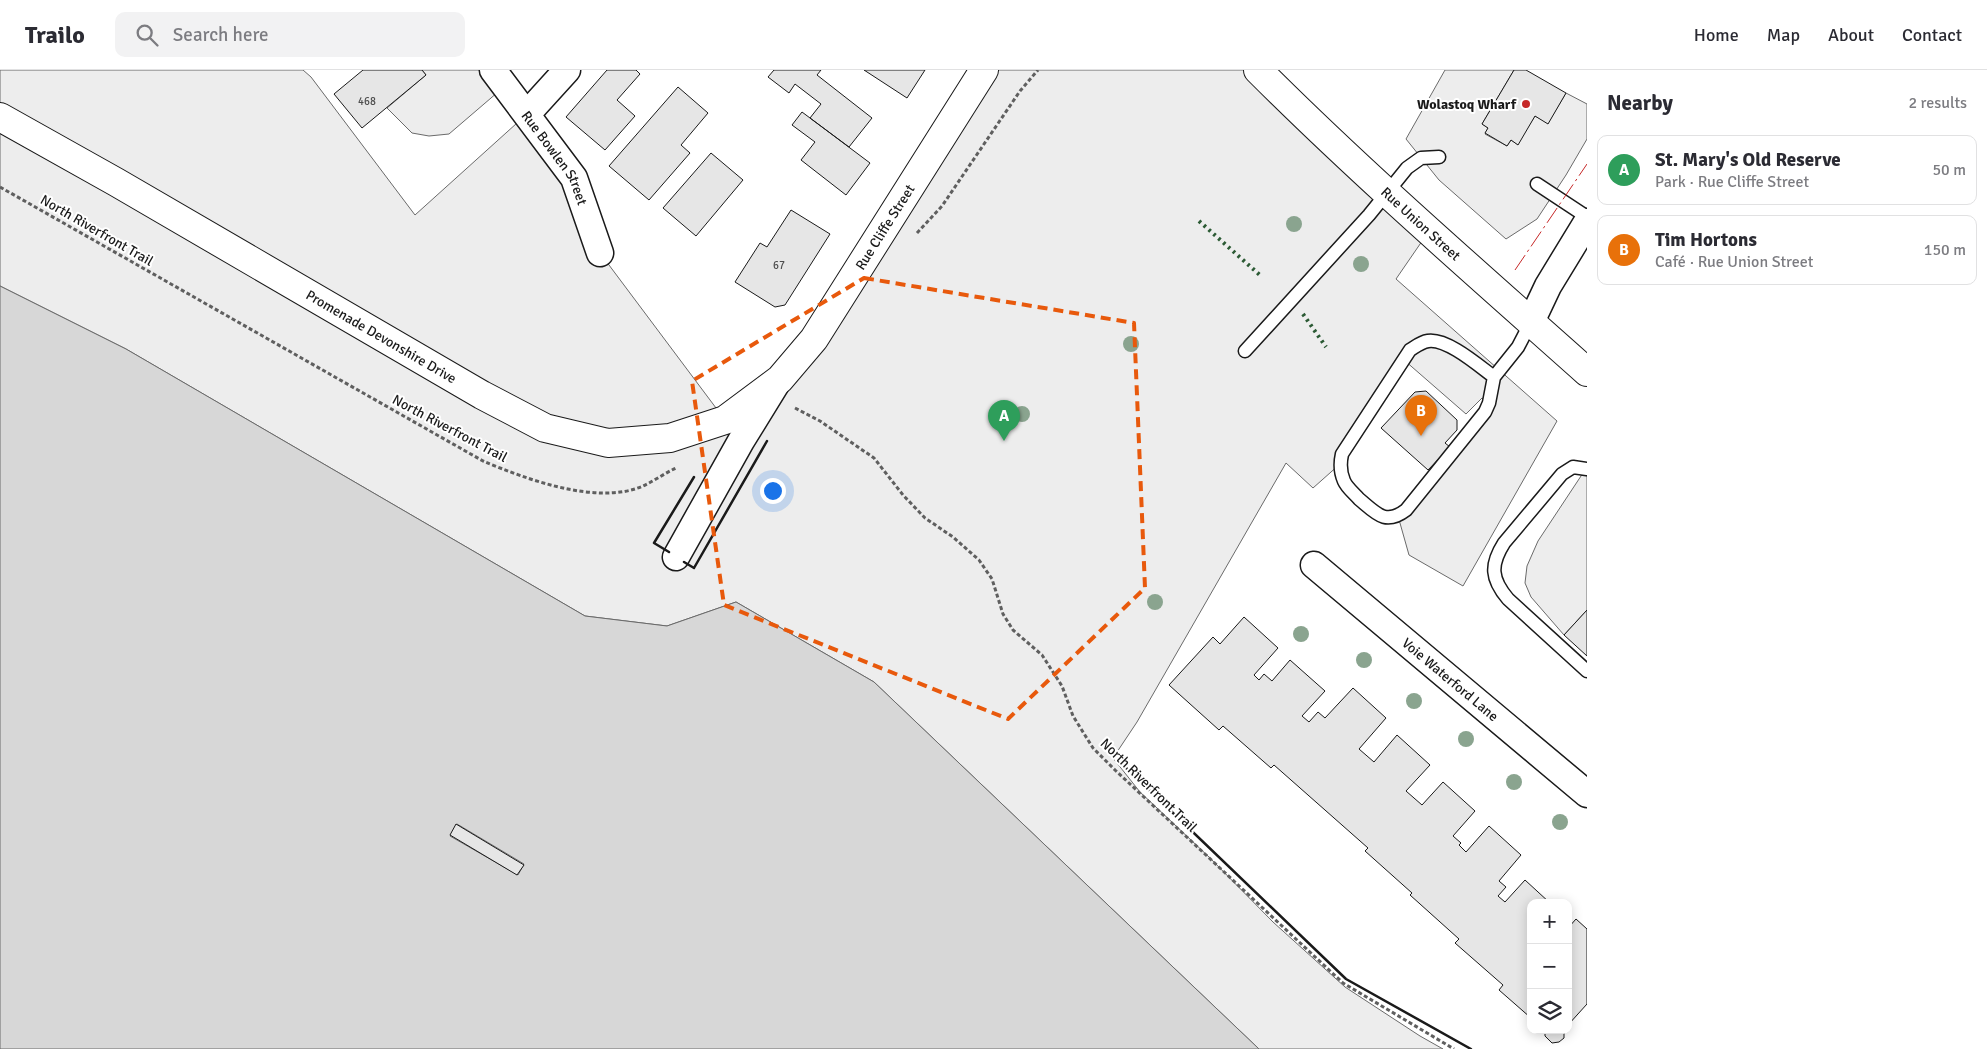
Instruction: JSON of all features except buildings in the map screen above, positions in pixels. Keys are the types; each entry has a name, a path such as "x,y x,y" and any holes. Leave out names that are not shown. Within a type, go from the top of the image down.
{"main road":[{"name":"Rue Cliffe Street","path":"780,378 814,339 977,79 991,70"},
{"name":"Rue Union Street","path":"1258,70 1299,111 1387,192 1587,372"},
{"name":"Promenade Devonshire Drive","path":"0,117 116,182 482,395 545,428 608,443 670,438 725,420 780,378"}],"street":[{"name":"Rue Bowlen Street","path":"493,70 574,178 600,253"},
{"path":"527,114 567,70"},
{"path":"1531,322 1548,286 1587,222"},
{"path":"676,557 741,441 780,378"},
{"name":"Voie Waterford Lane","path":"1314,564 1587,794"}],"lane":[{"path":"1244,351 1370,215 1407,168 1421,158 1438,157"},
{"path":"1537,184 1587,217"},
{"path":"1494,377 1448,345 1439,342 1428,341 1410,350 1342,454 1340,464 1344,482 1378,516 1386,518 1398,516 1406,510 1485,412 1489,403 1494,377 1518,348 1531,322"},
{"path":"1587,469 1573,467 1562,474 1504,543 1497,554 1494,566 1495,578 1500,590 1508,600 1587,671"}],"path":[{"path":"916,234 942,206 1020,91 1038,70"},
{"name":"North Riverfront Trail","path":"0,187 483,461 521,477 563,488 612,494 642,487 675,468 683,466"},
{"name":"North Riverfront Trail","path":"789,408 795,408 820,421 874,458 903,495 925,518 953,537 979,560 992,579 1003,614 1013,630 1042,655 1062,686 1073,716 1093,748 1115,770 1343,984 1454,1049"}],"highlighted area":[{"path":"864,278 1134,323 1145,588 1008,719 724,605 692,381"}],"shaded area":[{"path":"0,70 303,70 311,77 415,215 527,114 600,253 725,420 780,379 991,70 1258,70 1429,231 1396,279 1557,421 1463,586 1409,555 1398,516 1489,403 1482,398 1466,414 1404,360 1340,464 1313,488 1286,463 1137,722 1113,758 1140,792 1209,857 1273,922 1345,987 1443,1049 1259,1049 874,682 736,602 667,626 585,616 126,349 0,286"},
{"path":"422,70 493,70 505,86 449,134 429,136 412,133 387,108 426,75"},
{"path":"1445,70 1514,70 1482,124 1488,128 1485,134 1507,146 1511,140 1517,144 1535,116 1548,123 1566,93 1587,104 1587,139 1566,175 1537,219 1506,239 1439,180 1406,139"},
{"path":"0,286 126,349 585,616 667,626 736,602 874,682 1259,1049 0,1049","holes":["457,824 524,864 518,875 450,836"]},
{"path":"1583,473 1587,476 1587,610 1564,635 1531,597 1525,583 1527,566 1538,541"}],"hedge":[{"path":"1199,221 1261,276"},
{"path":"1303,314 1326,347"}],"fence":[{"path":"684,562 694,568 767,441"},
{"path":"669,552 654,543 694,477"}],"wall":[{"path":"684,562 694,568 767,441"},
{"path":"669,552 654,543 694,477"},
{"path":"1123,765 1346,979 1471,1049"}],"power":[{"path":"1515,270 1587,164"}],"place":[{"name":"Wolastoq Wharf","path":"1526,104"},
{"name":"Tim Hortons","path":"1421,436"},
{"name":"St. Mary's Old Reserve","path":"1004,441"}]}
